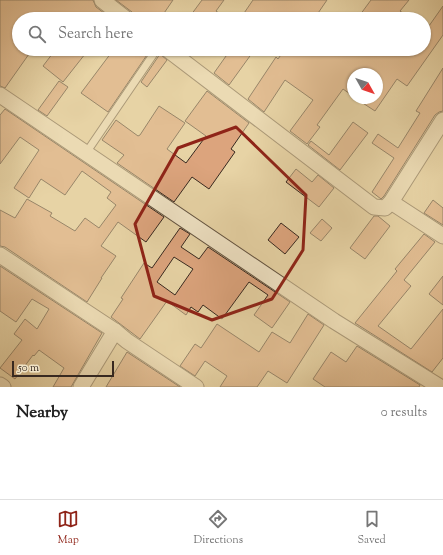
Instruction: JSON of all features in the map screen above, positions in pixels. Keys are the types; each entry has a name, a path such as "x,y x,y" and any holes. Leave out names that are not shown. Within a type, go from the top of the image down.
{"street":[{"path":"102,0 117,12"},
{"path":"176,56 374,207 385,208 391,202 443,120"},
{"path":"0,95 334,321 440,387"},
{"path":"391,202 443,236"},
{"path":"0,255 115,331 127,341 196,387"},
{"path":"81,387 115,331"},
{"path":"0,385 4,387"}],"lane":[{"path":"86,153 152,56"}],"highlighted area":[{"path":"236,127 306,195 303,250 272,299 212,320 154,296 135,224 178,148"}],"building":[{"path":"0,0 93,0 96,7 103,12 12,12 12,56 28,56 5,88 0,86"},
{"path":"116,0 173,0 165,12 132,12"},
{"path":"202,0 224,0 216,11 217,12 193,12"},
{"path":"253,0 327,0 319,12 245,12"},
{"path":"371,0 409,0 400,11 401,12 362,12"},
{"path":"443,6 443,35 431,52 431,23"},
{"path":"51,56 83,56 63,82 43,66"},
{"path":"109,56 146,56 108,112 81,93"},
{"path":"159,56 162,56 167,60 147,87 141,82"},
{"path":"226,56 250,56 229,85 214,73"},
{"path":"280,56 428,56 407,86 397,79 383,99 383,68 347,68 347,92 343,89 317,125 320,127 307,144 290,131 313,100 285,80 264,112 248,99 276,57 278,59"},
{"path":"443,68 443,111 435,115 381,199 372,192 394,158 372,143 378,134 398,148 420,113 416,111"},
{"path":"59,81 68,87 47,116 38,110"},
{"path":"207,91 249,123 231,149 235,152 209,189 192,177 174,202 117,163 124,155 102,140 116,120 138,136 140,135 159,106 185,123 167,149 186,163 206,136 185,121"},
{"path":"364,104 380,104 375,111"},
{"path":"5,109 164,217 146,242 118,222 101,246 116,256 87,302 5,247 0,246 0,210 15,218 27,199 52,213 50,216 75,231 85,218 99,228 116,205 107,198 111,192 82,171 65,195 41,179 29,198 14,188 39,150 20,137 0,164 0,115"},
{"path":"353,122 368,133 340,170 308,145 311,141 329,155"},
{"path":"296,169 312,182 318,175 334,188 319,207 286,182"},
{"path":"433,200 443,208 443,225 424,213"},
{"path":"374,216 378,216 390,226 365,259 350,248"},
{"path":"322,219 332,228 321,241 310,233"},
{"path":"281,223 299,237 285,254 268,240"},
{"path":"180,228 190,234 181,247 199,259 208,247 290,302 272,328 254,315 268,295 249,282 222,319 203,305 198,312 191,307 186,315 167,301 140,339 111,317 123,299 121,298 144,263 152,268","holes":["174,257 193,269 175,295 157,282"]},
{"path":"424,234 435,242 404,280 411,286 378,326 411,349 443,309 443,358 432,372 355,323 397,271 395,269"},
{"path":"0,266 102,333 71,387 53,387 64,368 39,350 34,356 33,355 15,379 0,368 22,340 14,334 25,319 37,329 49,309 32,299 16,322 0,311"},
{"path":"443,276 443,305 429,294"},
{"path":"308,314 324,325 287,383 268,371 257,387 220,387 227,376 205,361 195,376 180,366 195,344 201,348 217,324 259,352 272,332 290,343"},
{"path":"357,346 420,385 419,387 325,387 313,379 331,352 346,362"},
{"path":"127,352 180,387 106,387"}]}
